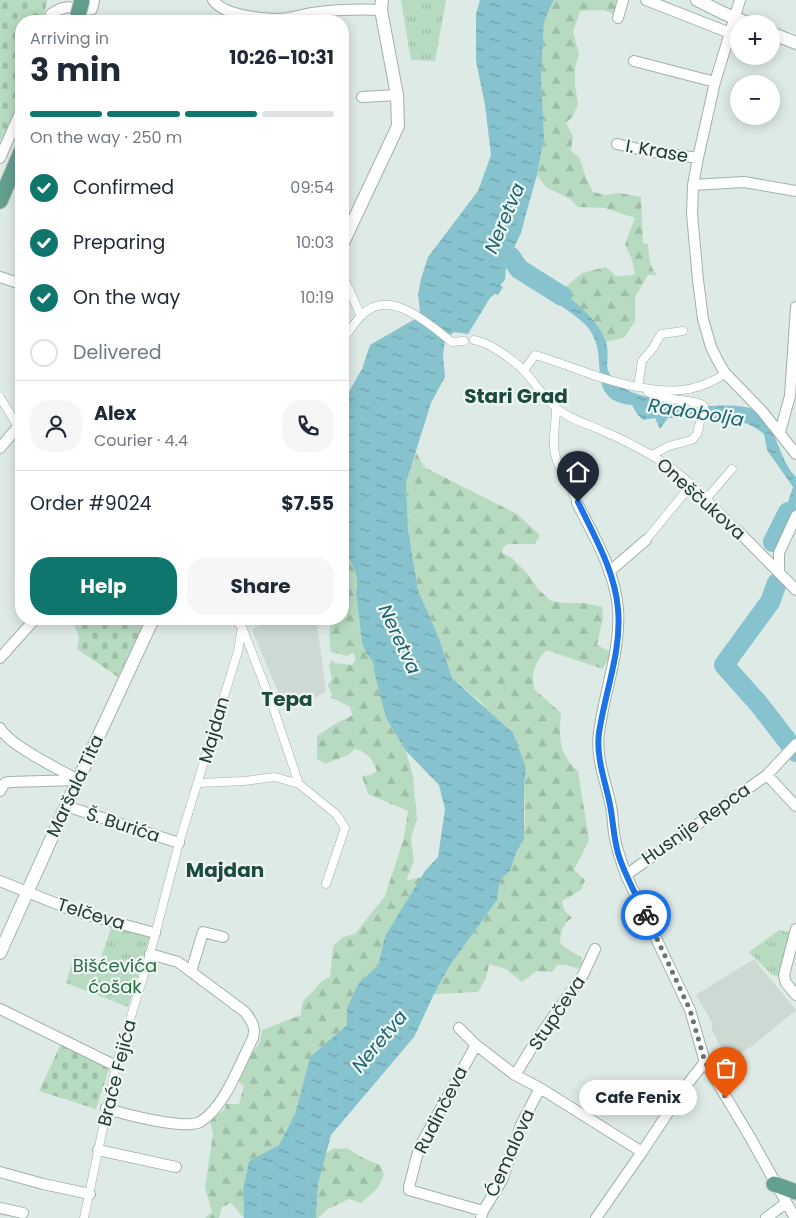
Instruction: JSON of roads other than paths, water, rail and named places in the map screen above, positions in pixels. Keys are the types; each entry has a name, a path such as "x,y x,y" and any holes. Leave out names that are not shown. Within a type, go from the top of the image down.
{"main road":[{"path":"0,202 15,166"},
{"path":"774,1184 791,1198"}],"street":[{"path":"51,15 61,6 72,6 86,10 92,9 94,0"},
{"path":"213,0 215,3 233,12 244,15"},
{"path":"618,18 622,0"},
{"path":"646,0 730,33 715,82 693,185 692,214 703,319 711,347 725,373 762,411 796,454"},
{"path":"697,0 730,16"},
{"path":"735,15 740,0"},
{"path":"302,15 381,5 397,95 398,126 349,229"},
{"path":"780,37 796,43"},
{"path":"634,61 715,82"},
{"path":"362,97 397,95"},
{"path":"0,158 15,124"},
{"name":"I. Krase","path":"617,144 647,151 698,158"},
{"path":"693,185 744,182 796,191"},
{"path":"0,277 15,282"},
{"path":"349,289 361,316"},
{"path":"349,332 361,316 374,308 391,305 417,315 452,342 464,341"},
{"path":"780,432 790,396 796,307"},
{"path":"641,388 642,361 653,348 661,334 682,331"},
{"name":"Oneščukova","path":"474,340 483,342 524,370 541,393 556,408 652,455 691,485 796,590"},
{"path":"524,370 535,354 600,378 641,388 672,392 694,389 720,378 725,373"},
{"path":"641,388 656,396 700,403 704,406 697,434 692,440 669,446 652,455"},
{"path":"0,397 15,418"},
{"path":"556,408 553,440 557,462 578,502 610,572 616,591 617,641 599,735 599,758 612,812 614,837 618,854 626,875 690,1010 705,1062 750,1136 774,1184"},
{"path":"0,448 15,431"},
{"path":"706,499 732,469"},
{"path":"610,572 646,540 691,485"},
{"path":"778,573 779,553 796,516"},
{"path":"0,658 30,625"},
{"name":"Maršala Tita","path":"0,953 150,625"},
{"path":"242,627 272,704 299,784"},
{"name":"Majdan","path":"179,844 238,651 242,627"},
{"path":"0,728 2,732 21,746 78,780"},
{"name":"Husnije Repca","path":"626,875 767,774 796,744"},
{"name":"Husnije Repca","path":"767,774 796,806"},
{"path":"199,783 244,781 275,777 299,784 336,814 345,828 326,884"},
{"path":"0,791 5,783 10,782 78,780"},
{"name":"Š. Burića","path":"66,806 179,844"},
{"name":"Braće Fejića","path":"84,1218 116,1066 156,933 179,844"},
{"name":"Telčeva","path":"0,881 77,912 156,933"},
{"path":"796,929 784,975 786,983 796,995"},
{"path":"191,972 203,932 223,937"},
{"name":"Stupčeva","path":"516,1075 540,1035 583,975 595,949"},
{"path":"106,1108 122,1114 159,1121 193,1124 201,1121 219,1103 253,1038 255,1030 245,1012 178,962 150,954"},
{"path":"0,1009 116,1066"},
{"path":"459,1028 476,1045 516,1075 642,1152"},
{"name":"Rudinčeva","path":"476,1045 418,1148 409,1190 482,1215"},
{"path":"596,1218 685,1087 705,1062"},
{"name":"Ćemalova","path":"482,1215 502,1180 521,1125 540,1088"},
{"path":"98,1150 176,1167"},
{"path":"0,1172 90,1194"},
{"path":"766,1218 791,1198 795,1218"},
{"path":"0,1208 23,1213"}],"water":[{"name":"Neretva","path":"480,0 554,0 544,21 541,78 544,138 537,175 521,233 510,256 511,262 506,267 505,280 500,285 503,287 498,295 495,294 490,298 468,334 454,332 445,339 443,356 445,377 431,403 406,483 408,529 418,590 439,638 452,678 513,733 526,768 524,839 516,853 510,871 500,880 497,900 449,967 414,1037 331,1135 318,1184 316,1218 244,1218 243,1189 249,1161 279,1145 295,1114 310,1057 347,1025 347,1008 359,982 378,966 385,936 425,871 438,857 445,809 439,785 406,751 386,718 373,662 366,653 362,643 356,592 357,582 355,571 349,559 349,392 362,369 370,345 415,319 420,311 418,295 428,257 478,191 491,155 485,105 476,61 476,14"},
{"path":"540,281 569,298 594,321 606,342 607,365 610,374 621,386 637,394 661,400 705,406 747,407 758,412 765,419 785,462 796,477 796,504 778,536 772,539 784,514 793,487 767,450 764,434 744,423 693,417 668,418 660,429 655,418 643,420 632,405 618,402 609,397 601,381 598,350 592,334 580,320 560,305 551,293 539,283"}],"waterway":[{"name":"Radobolja","path":"494,250 510,256 519,269 562,296"},
{"name":"Radobolja","path":"773,542 788,512"},
{"name":"Radobolja","path":"777,583 770,602 724,665 758,703 796,752"}],"place":[{"name":"Cafe Fenix","path":"726,1098"}],"district":[{"name":"Stari Grad","path":"516,396"},
{"name":"Tepa","path":"287,699"},
{"name":"Majdan","path":"225,870"}],"park label":[{"name":"Bišćevića ćošak","path":"115,976"}]}
